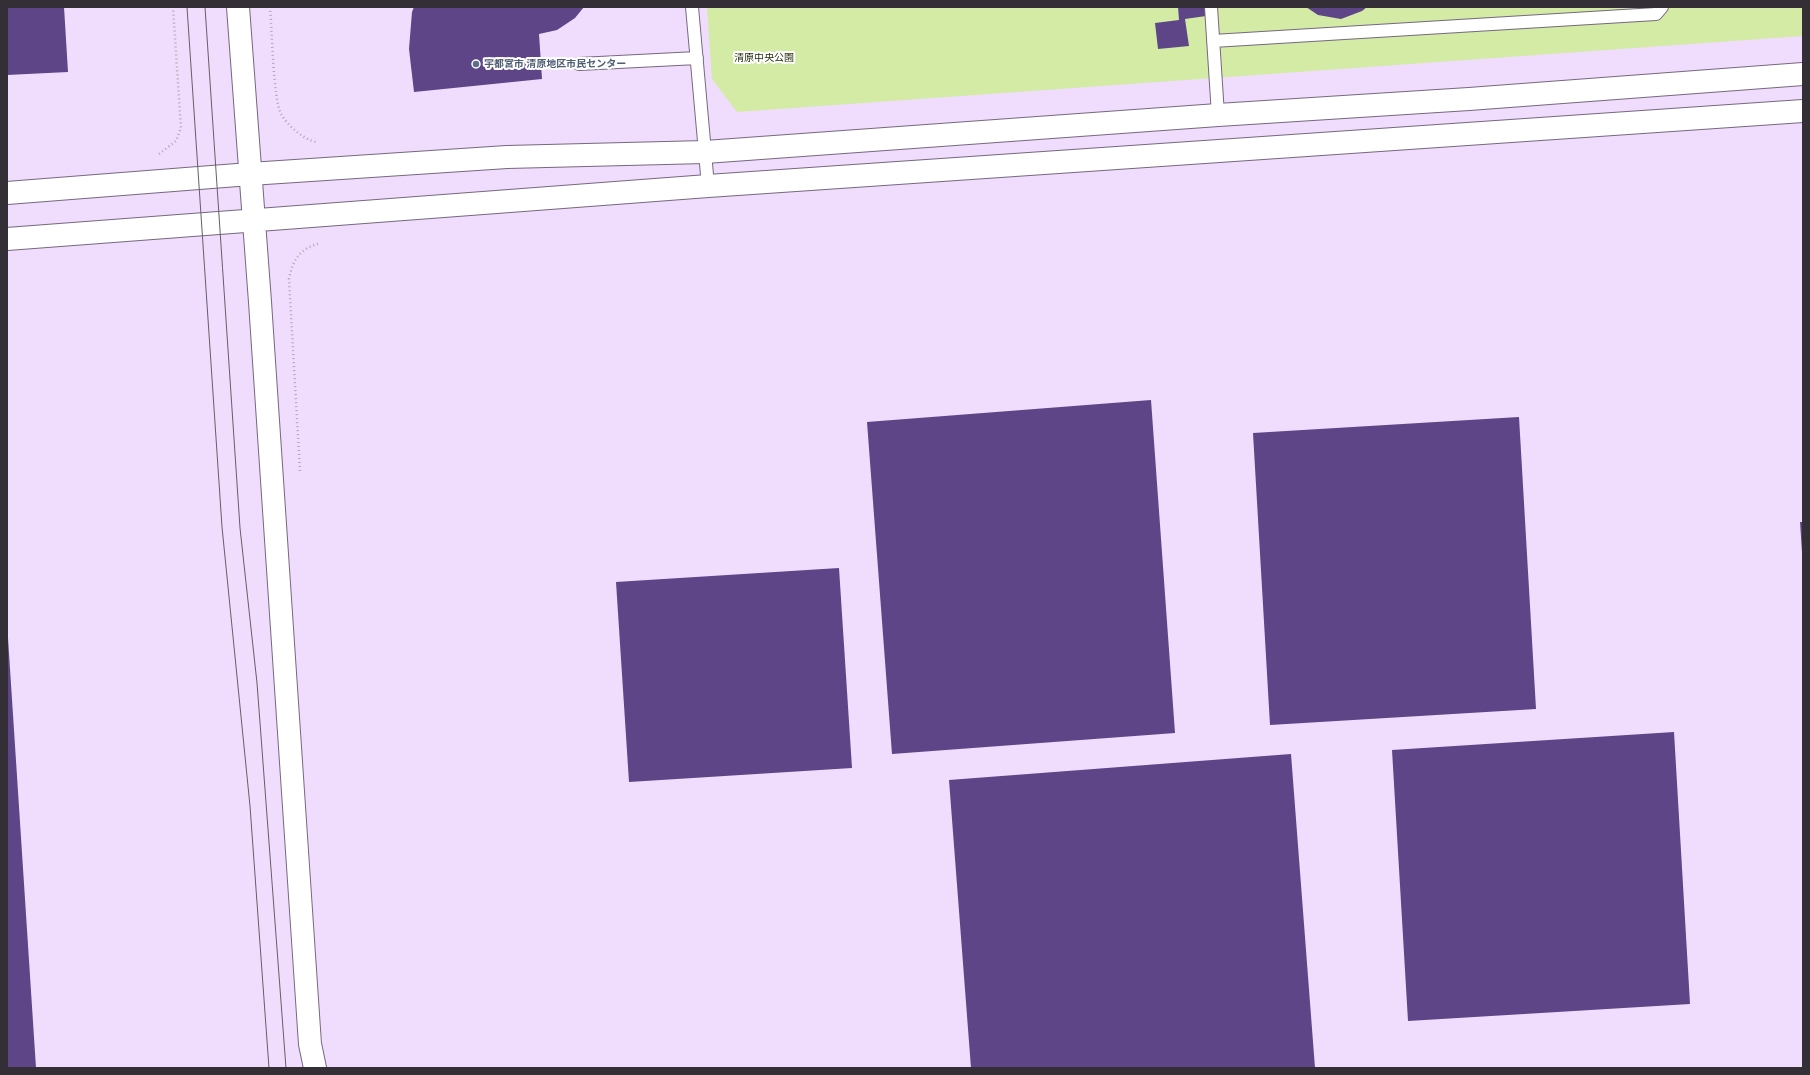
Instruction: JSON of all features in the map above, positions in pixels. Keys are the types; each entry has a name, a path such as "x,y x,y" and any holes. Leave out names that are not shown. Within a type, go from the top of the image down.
{"street":[{"path":"238,7 254,220 310,1044 314,1068"},
{"path":"7,194 250,174 507,157 705,152 1803,74"},
{"path":"7,239 708,186 1803,111"}],"lane":[{"path":"692,7 708,186"},
{"path":"1211,7 1218,115"},
{"path":"1213,41 1656,14 1662,7"},
{"path":"579,64 697,58"}],"path":[{"path":"156,155 176,142 181,128 173,7"},
{"path":"270,7 277,98 281,113 300,134 318,142"}],"shaded area":[{"path":"7,7 1803,7 1803,1068 7,1068"}],"green space":[{"name":"清原中央公園","path":"707,7 1803,7 1803,36 737,112 712,79"}],"building":[{"path":"7,7 64,7 68,72 7,75"},
{"name":"宇都宮市 清原地区市民センター","path":"414,7 584,7 575,18 557,30 539,34 542,79 414,92 409,49 412,12"},
{"path":"1178,7 1205,7 1206,16 1185,19 1189,46 1158,49 1155,23 1179,20"},
{"path":"1306,7 1367,7 1362,11 1341,19 1318,15"},
{"path":"1151,400 1175,733 892,754 867,422"},
{"path":"1519,417 1536,709 1270,725 1253,433"},
{"path":"1800,522 1803,522 1803,552 1802,552"},
{"path":"839,568 852,768 629,782 616,582"},
{"path":"8,638 36,1068 7,1068"},
{"path":"1674,732 1690,1004 1408,1021 1392,750"},
{"path":"1291,754 1315,1068 971,1068 949,780"}],"tram line":[{"path":"187,7 222,527 250,806 269,1068"},
{"path":"205,7 240,528 257,683 286,1068"}],"place":[{"name":"宇都宮市 清原地区市民センター","path":"476,64"}]}
